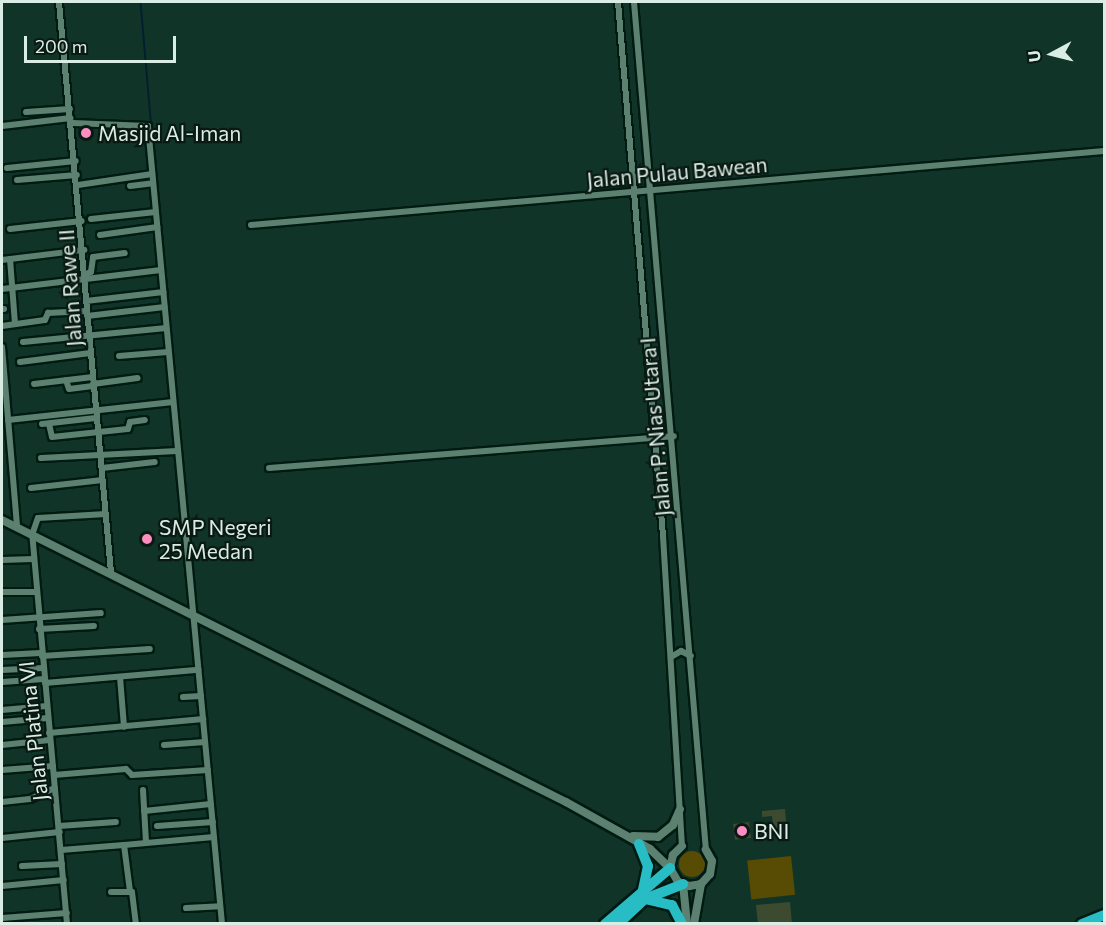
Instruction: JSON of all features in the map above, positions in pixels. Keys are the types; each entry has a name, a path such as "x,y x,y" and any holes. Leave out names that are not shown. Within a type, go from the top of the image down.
{"highway":[{"path":"639,844 648,866 643,895"},
{"path":"618,924 670,868"},
{"path":"605,924 643,895 683,884"},
{"path":"643,895 672,905 682,924"},
{"path":"1085,922 1104,916"}],"street":[{"name":"Jalan Rawe II","path":"59,2 78,175 90,353 111,572"},
{"name":"Jalan P. Nias Utara I","path":"618,2 632,194 656,438 682,846"},
{"name":"Jalan P. Nias Utara I","path":"634,2 649,193 674,436 706,850"},
{"path":"26,112 70,109"},
{"path":"2,126 72,121 147,124 172,402 197,615 198,670 222,924"},
{"name":"Jalan Pulau Bawean","path":"251,225 649,193 1104,151"},
{"path":"7,168 76,161"},
{"path":"78,185 152,174"},
{"path":"17,180 78,175"},
{"path":"130,186 153,183"},
{"path":"91,219 156,212"},
{"path":"10,230 82,221"},
{"path":"100,235 157,227"},
{"path":"2,260 84,250"},
{"path":"86,277 91,272 93,257 125,253"},
{"path":"10,259 15,324"},
{"path":"2,290 86,277 161,270"},
{"path":"86,301 163,292"},
{"path":"2,326 45,320 48,314 87,314 164,308"},
{"path":"23,342 166,328"},
{"path":"2,347 17,527"},
{"path":"119,356 168,352"},
{"path":"20,362 90,353"},
{"path":"34,384 66,380 69,389 93,382 138,378"},
{"path":"9,420 172,402"},
{"path":"96,418 46,424 52,437 128,429 129,422 145,420"},
{"path":"269,468 674,436"},
{"path":"41,458 177,451"},
{"path":"102,468 155,462"},
{"path":"30,488 103,480"},
{"path":"32,535 38,519 106,514"},
{"path":"2,520 197,615 623,833 670,868 683,884 687,924"},
{"name":"Jalan Platina VI","path":"32,535 67,924"},
{"path":"2,560 33,559"},
{"path":"2,592 36,592"},
{"path":"2,620 100,613"},
{"path":"39,629 94,626"},
{"path":"2,655 150,649"},
{"path":"671,657 681,651 691,656"},
{"path":"2,670 43,668"},
{"path":"2,682 120,677 198,670"},
{"path":"120,677 124,727"},
{"path":"183,697 201,696"},
{"path":"2,710 47,706"},
{"path":"2,722 48,718"},
{"path":"2,745 124,727 203,719"},
{"path":"164,745 205,742"},
{"path":"2,770 53,766"},
{"path":"54,775 126,769 132,774 208,770"},
{"path":"2,802 30,800 55,788"},
{"path":"143,790 146,842"},
{"path":"144,811 211,804"},
{"path":"623,833 658,837 673,825 680,809"},
{"path":"2,838 116,822"},
{"path":"157,826 213,822"},
{"path":"61,850 214,837"},
{"path":"124,845 136,924"},
{"path":"670,868 673,855 682,846"},
{"path":"694,924 701,884 712,868 706,850"},
{"path":"22,867 62,864"},
{"path":"2,886 64,880"},
{"path":"683,884 701,884"},
{"path":"111,892 130,891"},
{"path":"186,908 220,906"},
{"path":"2,918 67,913"},
{"path":"1102,924 1104,916"}],"shaded area":[{"path":"692,851 701,855 705,864 701,873 692,877 683,873 679,864 683,855"},
{"path":"791,856 795,895 751,899 747,861"}],"building":[{"path":"785,809 787,834 774,835 772,816 762,817 762,811"},
{"name":"BNI","path":"749,822 751,838 735,840 733,824"},
{"path":"790,902 792,924 758,924 756,905"}],"waterway":[{"path":"141,2 166,291"}],"place":[{"name":"Masjid Al-Iman","path":"86,133"},
{"name":"SMP Negeri 25 Medan","path":"147,539"},
{"name":"BNI","path":"742,831"}]}
